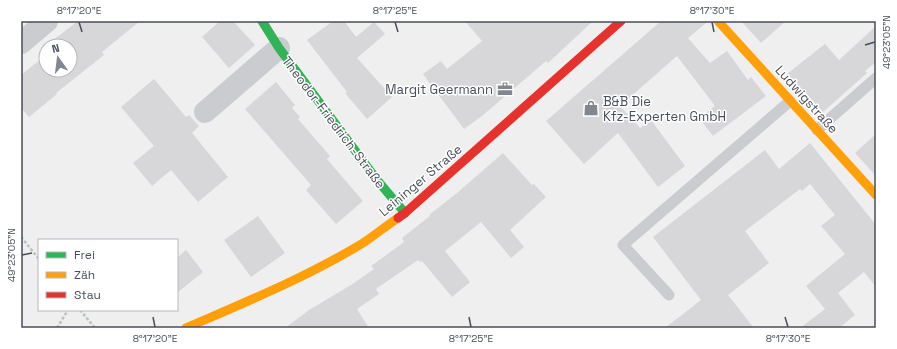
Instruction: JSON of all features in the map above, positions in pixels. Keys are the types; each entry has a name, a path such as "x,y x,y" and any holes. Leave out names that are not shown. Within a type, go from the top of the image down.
{"street":[{"path":"21,43 47,21"},
{"name":"Theodor-Friedrich-Straße","path":"262,21 279,48 377,180 405,213"},
{"name":"Leininger Straße","path":"186,328 259,297 334,260 364,242 405,213 621,21"},
{"name":"Ludwigstraße","path":"718,21 876,195"},
{"name":"Theodor-Friedrich-Straße","path":"205,112 279,48"}],"lane":[{"path":"817,130 876,78"},
{"path":"670,295 623,245 790,101"}],"path":[{"path":"21,237 38,258"},
{"path":"57,328 67,311"},
{"path":"81,311 95,328"}],"building":[{"path":"78,21 140,21 102,52 104,55 78,76 78,38 56,38"},
{"path":"220,21 233,21 255,45 229,68 202,37"},
{"path":"333,21 344,21 356,37 374,22 385,34 357,58 392,97 367,119 345,93 347,92 307,40"},
{"path":"465,21 593,21 548,63 546,61 482,116 464,129 423,74 441,61 447,69 482,41"},
{"path":"661,21 706,21 706,23 688,38 710,63 727,51 748,80 751,77 766,96 713,136 699,118 715,106 677,56 620,106 640,128 651,120 685,166 658,187 618,133 584,164 546,121"},
{"path":"741,21 786,21 761,43"},
{"path":"876,26 876,62 865,71 867,73 823,112 802,89 800,90 787,74 825,44 839,60"},
{"path":"38,61 38,78 75,78 29,117 21,108 21,75"},
{"path":"154,79 186,117 189,115 199,126 192,133 228,177 198,202 171,170 152,186 133,163 154,146 121,107"},
{"path":"276,82 295,105 292,108 300,117 298,119 330,156 327,159 363,201 336,224 306,190 311,185 245,109"},
{"path":"876,134 876,176 855,153"},
{"path":"810,143 876,225 876,287 864,272 838,293 855,315 839,328 800,328 825,309 806,286 845,254 821,226 835,215 810,184 802,191 800,189 745,231 769,263 728,295 754,328 665,328 701,300 653,237 765,150 779,169"},
{"path":"503,153 532,185 534,184 546,197 510,230 524,247 511,258 481,222 445,251 470,282 452,297 422,261 420,262 418,260 376,289 379,294 357,309 369,328 285,328 309,310 351,285 374,269 371,266 404,242 402,238"},
{"path":"258,216 285,253 251,277 224,240"},
{"path":"186,250 203,272 178,292 178,257"}],"traffic: fast":[{"path":"262,21 279,48 377,180 405,213"}],"traffic: slow":[{"path":"718,21 876,195"},
{"path":"186,328 320,267 363,243 398,218"}],"traffic: jam":[{"path":"398,218 621,21"}],"place":[{"name":"Margit Geermann","path":"505,89"},
{"name":"B&B Die Kfz-Experten GmbH","path":"591,108"}]}
